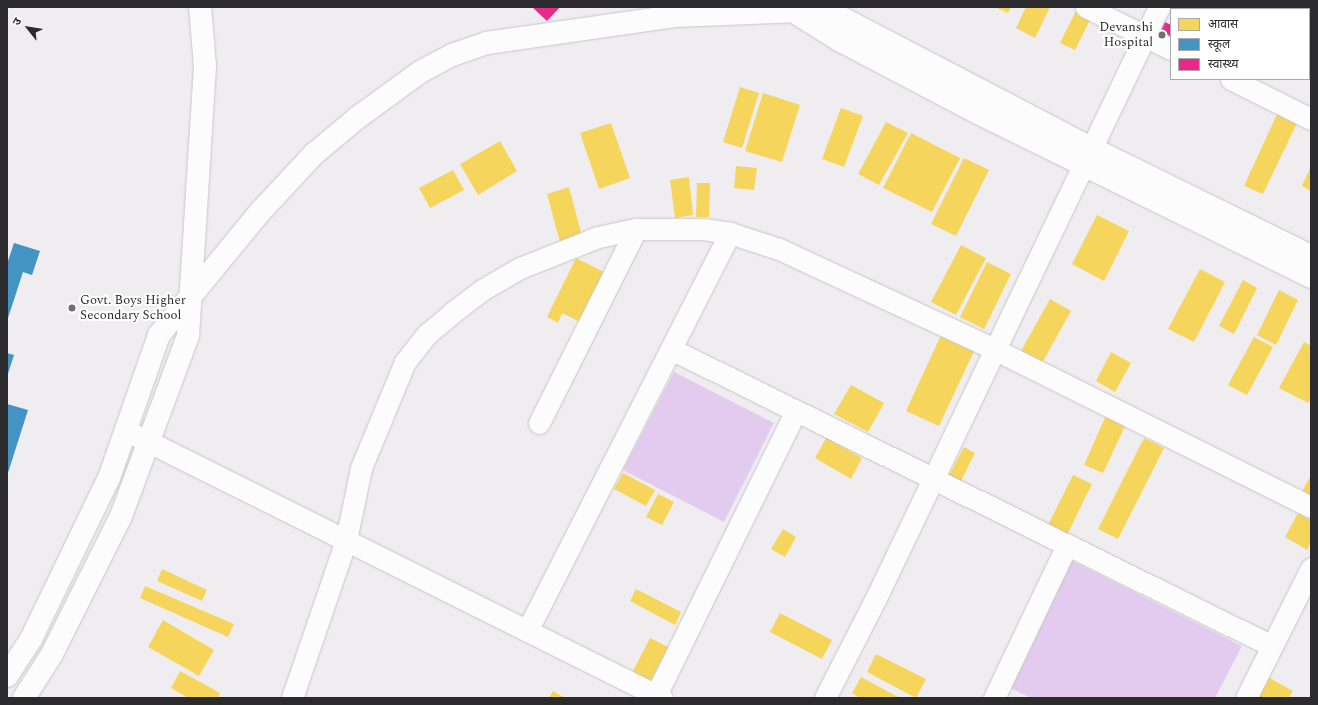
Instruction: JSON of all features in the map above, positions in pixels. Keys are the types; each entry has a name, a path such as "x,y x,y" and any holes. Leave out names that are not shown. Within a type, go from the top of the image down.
{"street":[{"path":"24,698 52,654 118,523 188,336 193,292 192,265 205,66 200,7"},
{"path":"1086,7 1170,49"},
{"path":"825,698 933,478 1086,156 1159,7"},
{"path":"7,676 31,639 109,478 127,431 159,336 193,292 261,211 314,154 357,118 420,72 452,55 503,40 623,22 674,16 824,8 1086,156 1311,277"},
{"path":"789,9 894,69 1311,256"},
{"path":"1233,80 1311,119"},
{"path":"292,698 346,540 361,468 379,419 405,362 426,335 482,290 520,268 598,236 636,229 683,227 730,234 779,249 827,270 994,349 1311,507"},
{"path":"539,423 636,229"},
{"path":"527,631 730,234"},
{"path":"671,349 1272,646"},
{"path":"127,431 659,696 796,411"},
{"path":"994,698 1067,545"},
{"path":"1246,698 1311,568"}],"shaded area":[{"path":"674,372 774,423 724,522 623,470"},
{"path":"1072,561 1242,646 1215,698 1031,698 1009,687"}],"building: आवास":[{"path":"995,7 1011,7 1008,13"},
{"path":"1026,7 1050,7 1035,38 1016,28"},
{"path":"1076,11 1091,18 1075,50 1060,43"},
{"path":"740,87 759,93 742,148 723,142"},
{"path":"763,93 800,105 782,162 745,151"},
{"path":"841,108 863,116 844,167 822,159"},
{"path":"1278,112 1298,121 1263,194 1244,186"},
{"path":"886,122 908,133 879,185 858,174"},
{"path":"611,123 630,178 599,189 580,133"},
{"path":"911,133 960,158 932,212 883,188"},
{"path":"500,141 517,171 478,195 460,164"},
{"path":"964,158 989,170 956,236 931,224"},
{"path":"736,166 757,168 754,190 734,188"},
{"path":"1311,166 1311,191 1302,186"},
{"path":"453,170 464,190 430,208 419,188"},
{"path":"689,177 693,215 675,218 670,180"},
{"path":"697,183 710,183 709,217 696,217"},
{"path":"569,187 583,240 561,246 547,194"},
{"path":"1097,215 1129,231 1104,281 1072,264"},
{"path":"961,245 986,258 956,315 931,302"},
{"path":"576,258 608,274 584,324 562,313 558,323 547,317"},
{"path":"987,262 1011,274 984,329 960,317"},
{"path":"1200,269 1225,282 1194,342 1168,329"},
{"path":"1243,280 1257,288 1234,334 1219,326"},
{"path":"1279,290 1298,300 1276,345 1257,335"},
{"path":"1050,299 1071,311 1042,363 1021,351"},
{"path":"942,333 975,349 939,426 906,411"},
{"path":"1254,337 1273,347 1247,395 1228,385"},
{"path":"1304,342 1311,346 1311,399 1308,403 1279,388"},
{"path":"1111,352 1131,363 1115,392 1096,381"},
{"path":"851,385 884,403 868,432 834,414"},
{"path":"1107,413 1127,422 1103,473 1084,465"},
{"path":"826,438 862,458 851,479 815,458"},
{"path":"1144,438 1164,448 1118,539 1098,529"},
{"path":"964,447 975,453 959,485 947,479"},
{"path":"623,473 655,490 646,506 614,489"},
{"path":"1073,475 1092,484 1067,535 1048,525"},
{"path":"1311,475 1311,496 1302,492"},
{"path":"658,494 674,502 662,525 646,517"},
{"path":"1298,513 1311,520 1311,542 1307,550 1285,537"},
{"path":"783,529 796,537 785,557 771,549"},
{"path":"162,569 207,590 202,601 157,581"},
{"path":"145,586 234,624 228,637 140,598"},
{"path":"636,589 681,612 675,625 630,601"},
{"path":"780,613 832,640 822,659 770,632"},
{"path":"163,620 214,650 199,676 148,647"},
{"path":"650,638 668,647 650,682 632,673"},
{"path":"876,654 926,679 916,698 867,672"},
{"path":"180,671 220,693 218,698 188,698 171,688"},
{"path":"1266,676 1293,691 1289,698 1255,698"},
{"path":"861,677 900,698 860,698 852,693"},
{"path":"553,691 565,698 549,698"}],"building: स्कूल":[{"path":"14,243 40,251 32,275 23,272 7,321 7,264"},
{"path":"7,353 14,355 7,377"},
{"path":"7,404 28,410 7,476"}],"building: स्वास्थ्य":[{"path":"532,7 560,7 547,21"},
{"path":"1163,21 1170,24 1170,48 1154,40"}],"place":[{"name":"Devanshi Hospital","path":"1162,35"},
{"name":"Govt. Boys Higher Secondary School","path":"72,308"}]}
